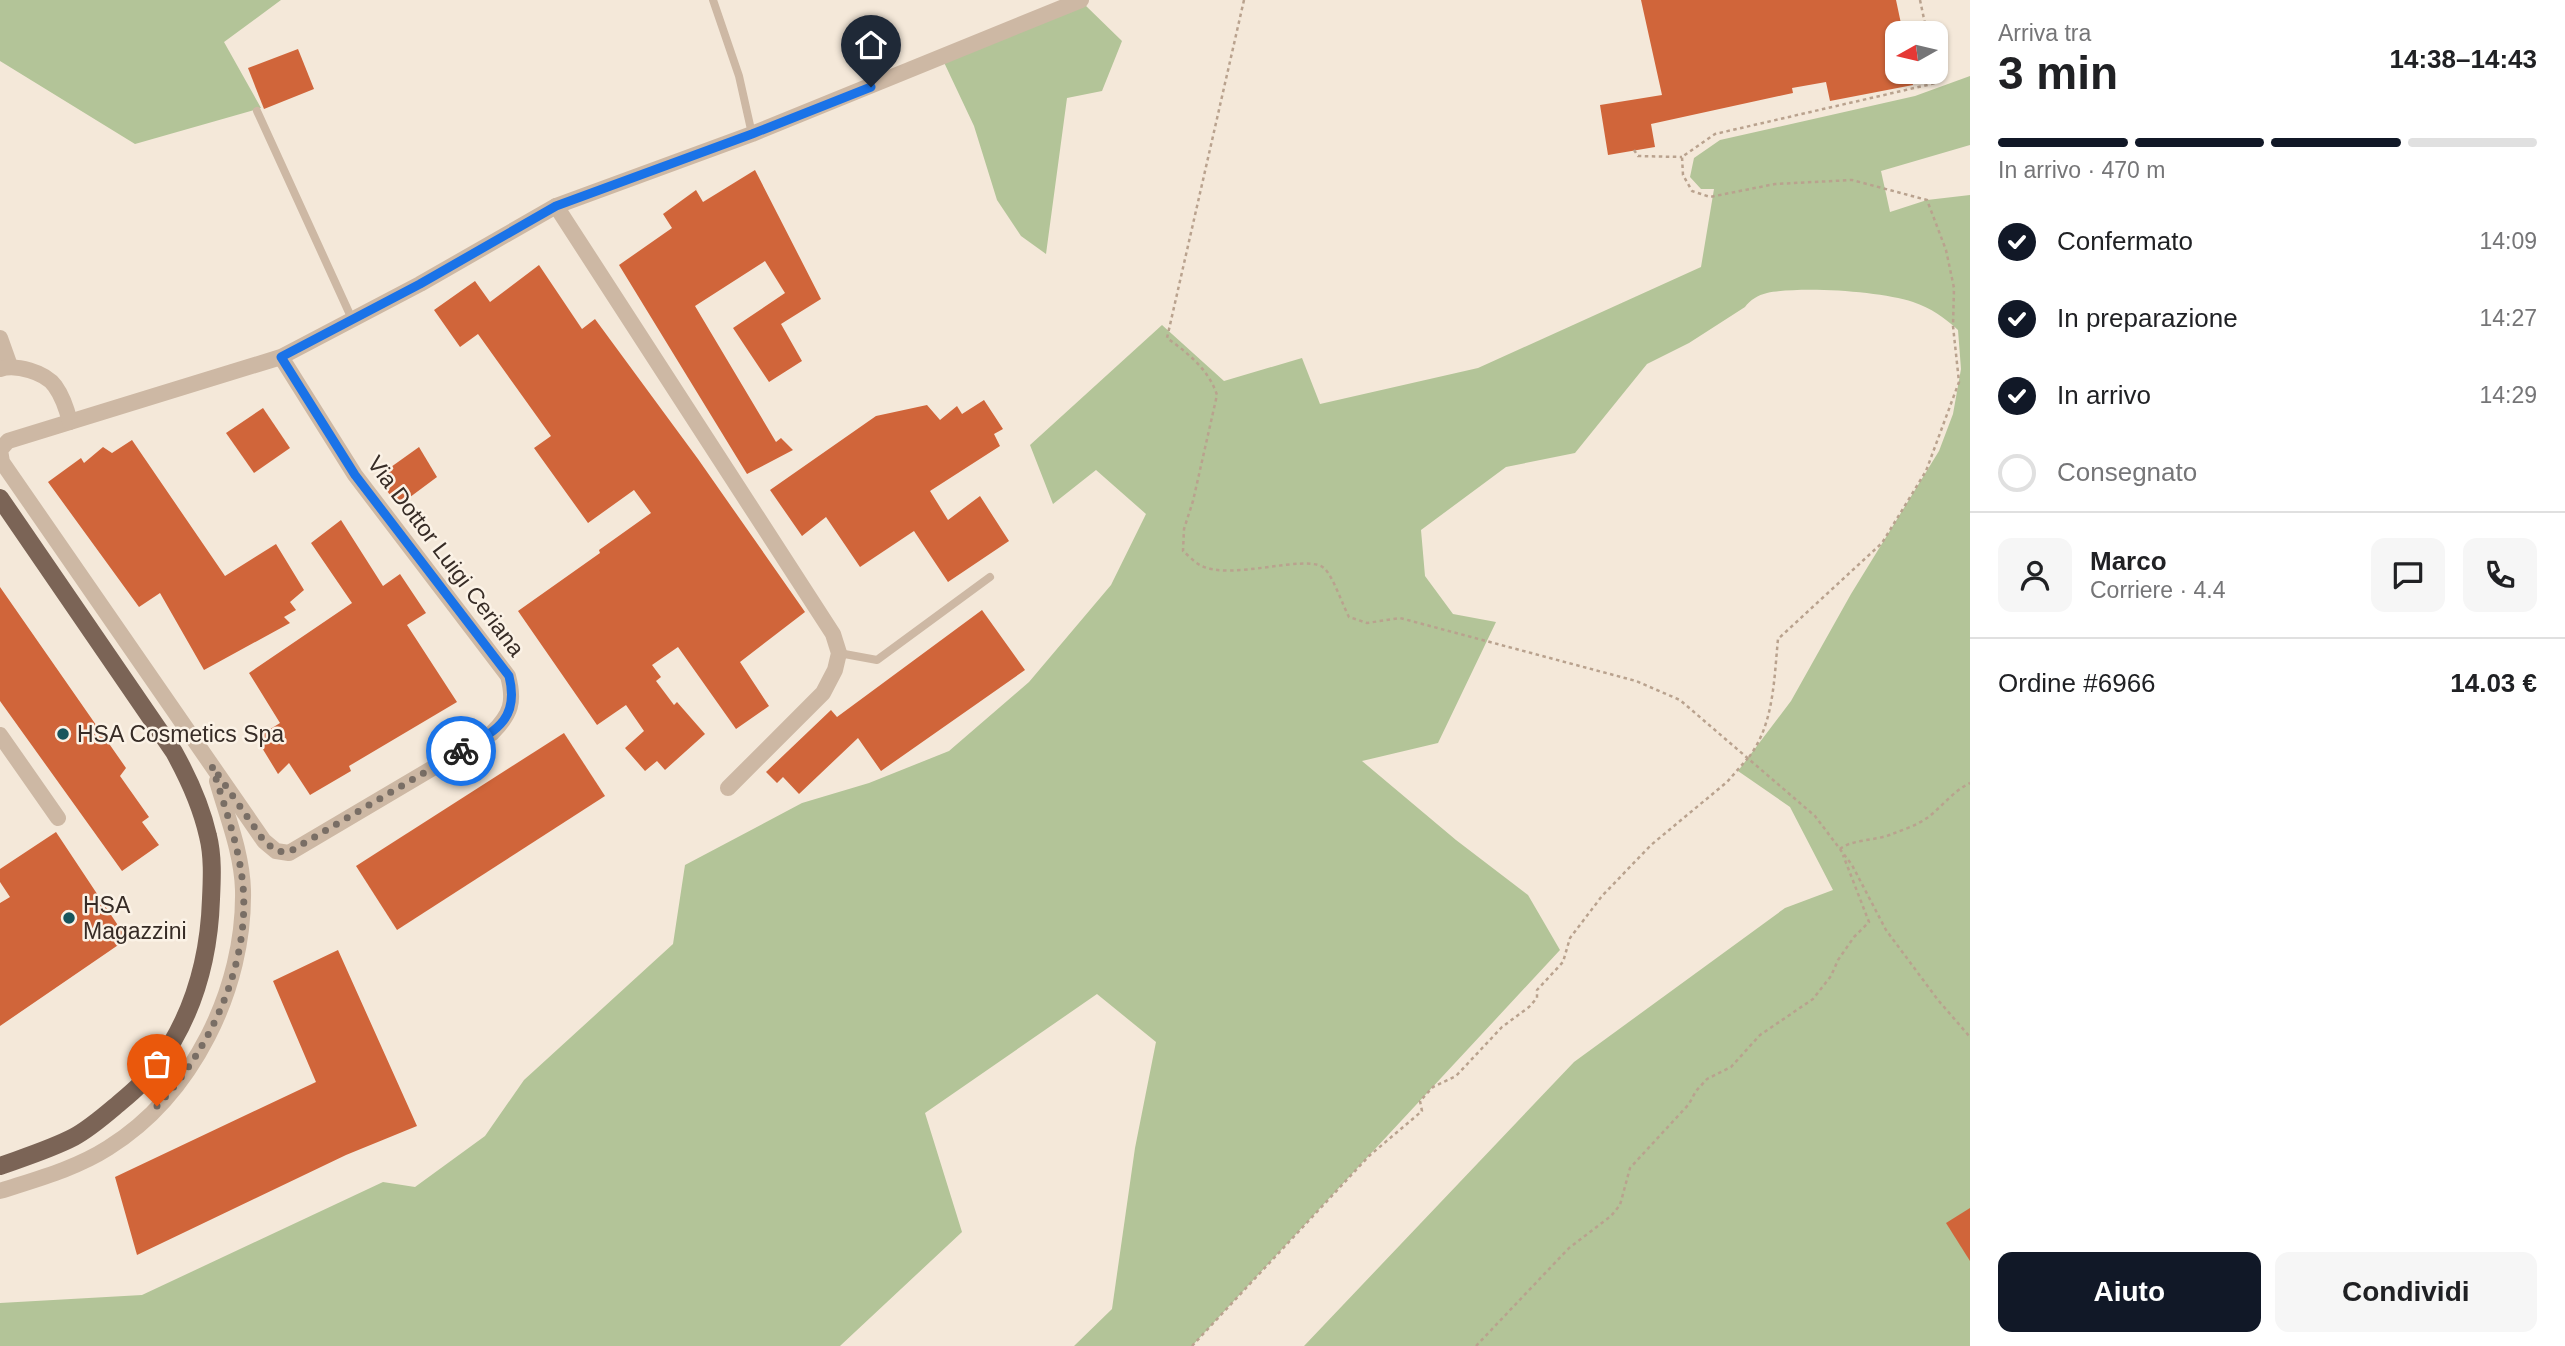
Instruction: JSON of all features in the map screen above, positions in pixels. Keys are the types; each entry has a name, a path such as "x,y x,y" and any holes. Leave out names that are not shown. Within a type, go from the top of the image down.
{"main road":[{"path":"0,498 174,752 195,790 209,838 212,874 211,920 205,962 191,1003 174,1039 154,1070 106,1114 76,1136 0,1166"}],"street":[{"path":"2,462 0,450 8,442 281,357 420,284 556,206 752,134 1081,0"},
{"path":"556,206 833,634 839,653 835,670 823,693 728,788"},
{"path":"0,338 5,367 27,369 54,384 66,407 70,422"},
{"name":"Via Dottor Luigi Ceriana","path":"2,462 264,841 276,851 289,852 492,733 505,721 511,707 512,688 509,676 355,475 281,357"},
{"path":"0,735 58,818"},
{"name":"Via Dottor Luigi Ceriana","path":"0,1191 69,1168 109,1147 143,1121 171,1092 212,1025 230,984 241,934 243,887 237,849 212,766"}],"lane":[{"path":"713,0 738,76 752,134"},
{"path":"257,111 352,319"},
{"path":"839,653 877,660 990,578"}],"path":[{"path":"1244,0 1167,338 1189,355 1213,382 1217,395 1193,502 1184,529 1183,551 1200,566 1224,570 1266,569 1312,562 1325,569 1349,617 1367,623 1400,618 1636,681 1680,701 1815,816 1852,864 1886,930 1938,1000 1970,1037"},
{"path":"1920,0 1924,21"},
{"path":"1634,150 1638,156 1682,157 1715,134 1932,84"},
{"path":"1192,1346 1369,1156 1422,1111 1420,1101 1433,1087 1456,1076 1503,1027 1529,1007 1537,998 1537,990 1563,962 1570,938 1619,877 1651,845 1727,782 1748,758 1760,742 1771,706 1778,639 1882,543 1926,471 1959,382 1953,326 1955,288 1946,250 1927,200 1852,180 1775,184 1710,197 1692,191 1682,175 1682,157"},
{"path":"1840,848 1863,841 1874,841 1924,819 1959,788 1970,783"},
{"path":"1476,1346 1569,1248 1611,1216 1620,1205 1630,1168 1689,1104 1707,1079 1731,1067 1760,1035 1813,999 1831,976 1854,937 1869,922 1840,848"}],"green space":[{"path":"0,0 281,0 224,42 261,108 135,144 0,61"},
{"path":"1084,4 1122,41 1102,91 1067,98 1046,254 1021,236 997,200 974,126 941,56"},
{"path":"1970,76 1970,145 1881,171 1890,212 1927,200 1970,195 1970,1346 1304,1346 1574,1062 1785,908 1833,890 1790,807 1738,771 1791,701 1851,594 1939,451 1953,414 1961,369 1958,330 1932,310 1899,298 1861,292 1819,290 1782,291 1754,298 1745,307 1689,343 1647,364 1575,453 1506,467 1421,530 1425,576 1453,614 1496,622 1438,743 1362,761 1456,840 1528,895 1560,950 1192,1346 1074,1346 1112,1309 1135,1148 1156,1042 1097,994 925,1113 962,1232 840,1346 0,1346 0,1303 142,1295 383,1182 415,1187 485,1136 524,1080 673,944 685,865 802,803 869,783 949,751 1029,682 1111,585 1146,514 1096,470 1053,504 1030,445 1162,325 1224,381 1302,358 1320,404 1478,368 1701,267 1714,189 1701,189 1690,177 1694,158 1720,140 1915,96"}],"building":[{"path":"1641,0 1896,0 1900,21 1885,21 1885,84 1913,85 1830,101 1826,82 1792,88 1793,93 1651,124 1655,147 1608,155 1600,105 1662,95"},
{"path":"298,49 314,89 264,109 248,68"},
{"path":"755,170 821,299 781,324 802,361 769,382 733,328 785,293 765,261 695,306 776,442 781,438 793,450 747,474 619,265 672,228 663,214 696,190 703,202"},
{"path":"539,265 582,329 595,319 698,459 805,612 740,662 769,706 736,729 678,647 652,665 661,677 656,681 674,705 677,702 705,734 665,770 657,761 645,771 625,748 644,731 626,705 597,725 518,611 651,513 634,490 588,523 534,448 551,436 478,334 460,347 434,310 475,281 490,302"},
{"path":"984,400 1003,429 994,434 1000,446 930,491 948,520 980,496 1009,541 948,582 914,531 860,567 826,517 802,536 770,490 876,416 927,405 940,420 957,406 962,414"},
{"path":"263,408 290,448 254,473 226,433"},
{"path":"132,440 225,576 276,544 304,590 290,602 296,610 284,617 290,623 204,670 160,593 139,607 48,482 81,458 84,463 103,447 112,453"},
{"path":"419,447 437,477 398,506 377,477"},
{"path":"341,520 383,586 400,574 426,613 407,625 457,702 349,766 351,771 310,795 289,763 278,774 256,738 280,723 249,673 352,603 311,543"},
{"name":"HSA Cosmetics Spa","path":"0,587 126,768 120,776 149,817 142,822 159,845 122,871 0,701"},
{"path":"982,610 1025,670 881,771 858,738 799,794 783,777 777,783 766,772 831,710 837,717"},
{"path":"564,733 605,796 397,930 356,866"},
{"name":"HSA Magazzini","path":"56,832 127,939 0,1026 0,903 10,897 0,882 0,869"},
{"path":"338,950 417,1126 346,1155 137,1255 115,1177 316,1082 273,981"},
{"path":"1970,1208 1970,1261 1946,1223"}],"way so far":[{"path":"157,1106 171,1092 193,1060 212,1025 230,984 241,934 243,887 237,849 212,766 264,841 276,851 289,852 461,751"}],"place":[{"name":"HSA Cosmetics Spa","path":"63,734"},
{"name":"HSA Magazzini","path":"69,918"}],"route":[{"path":"461,751 492,733 505,721 511,707 512,688 509,676 355,475 281,357 420,284 556,206 871,87"}]}
